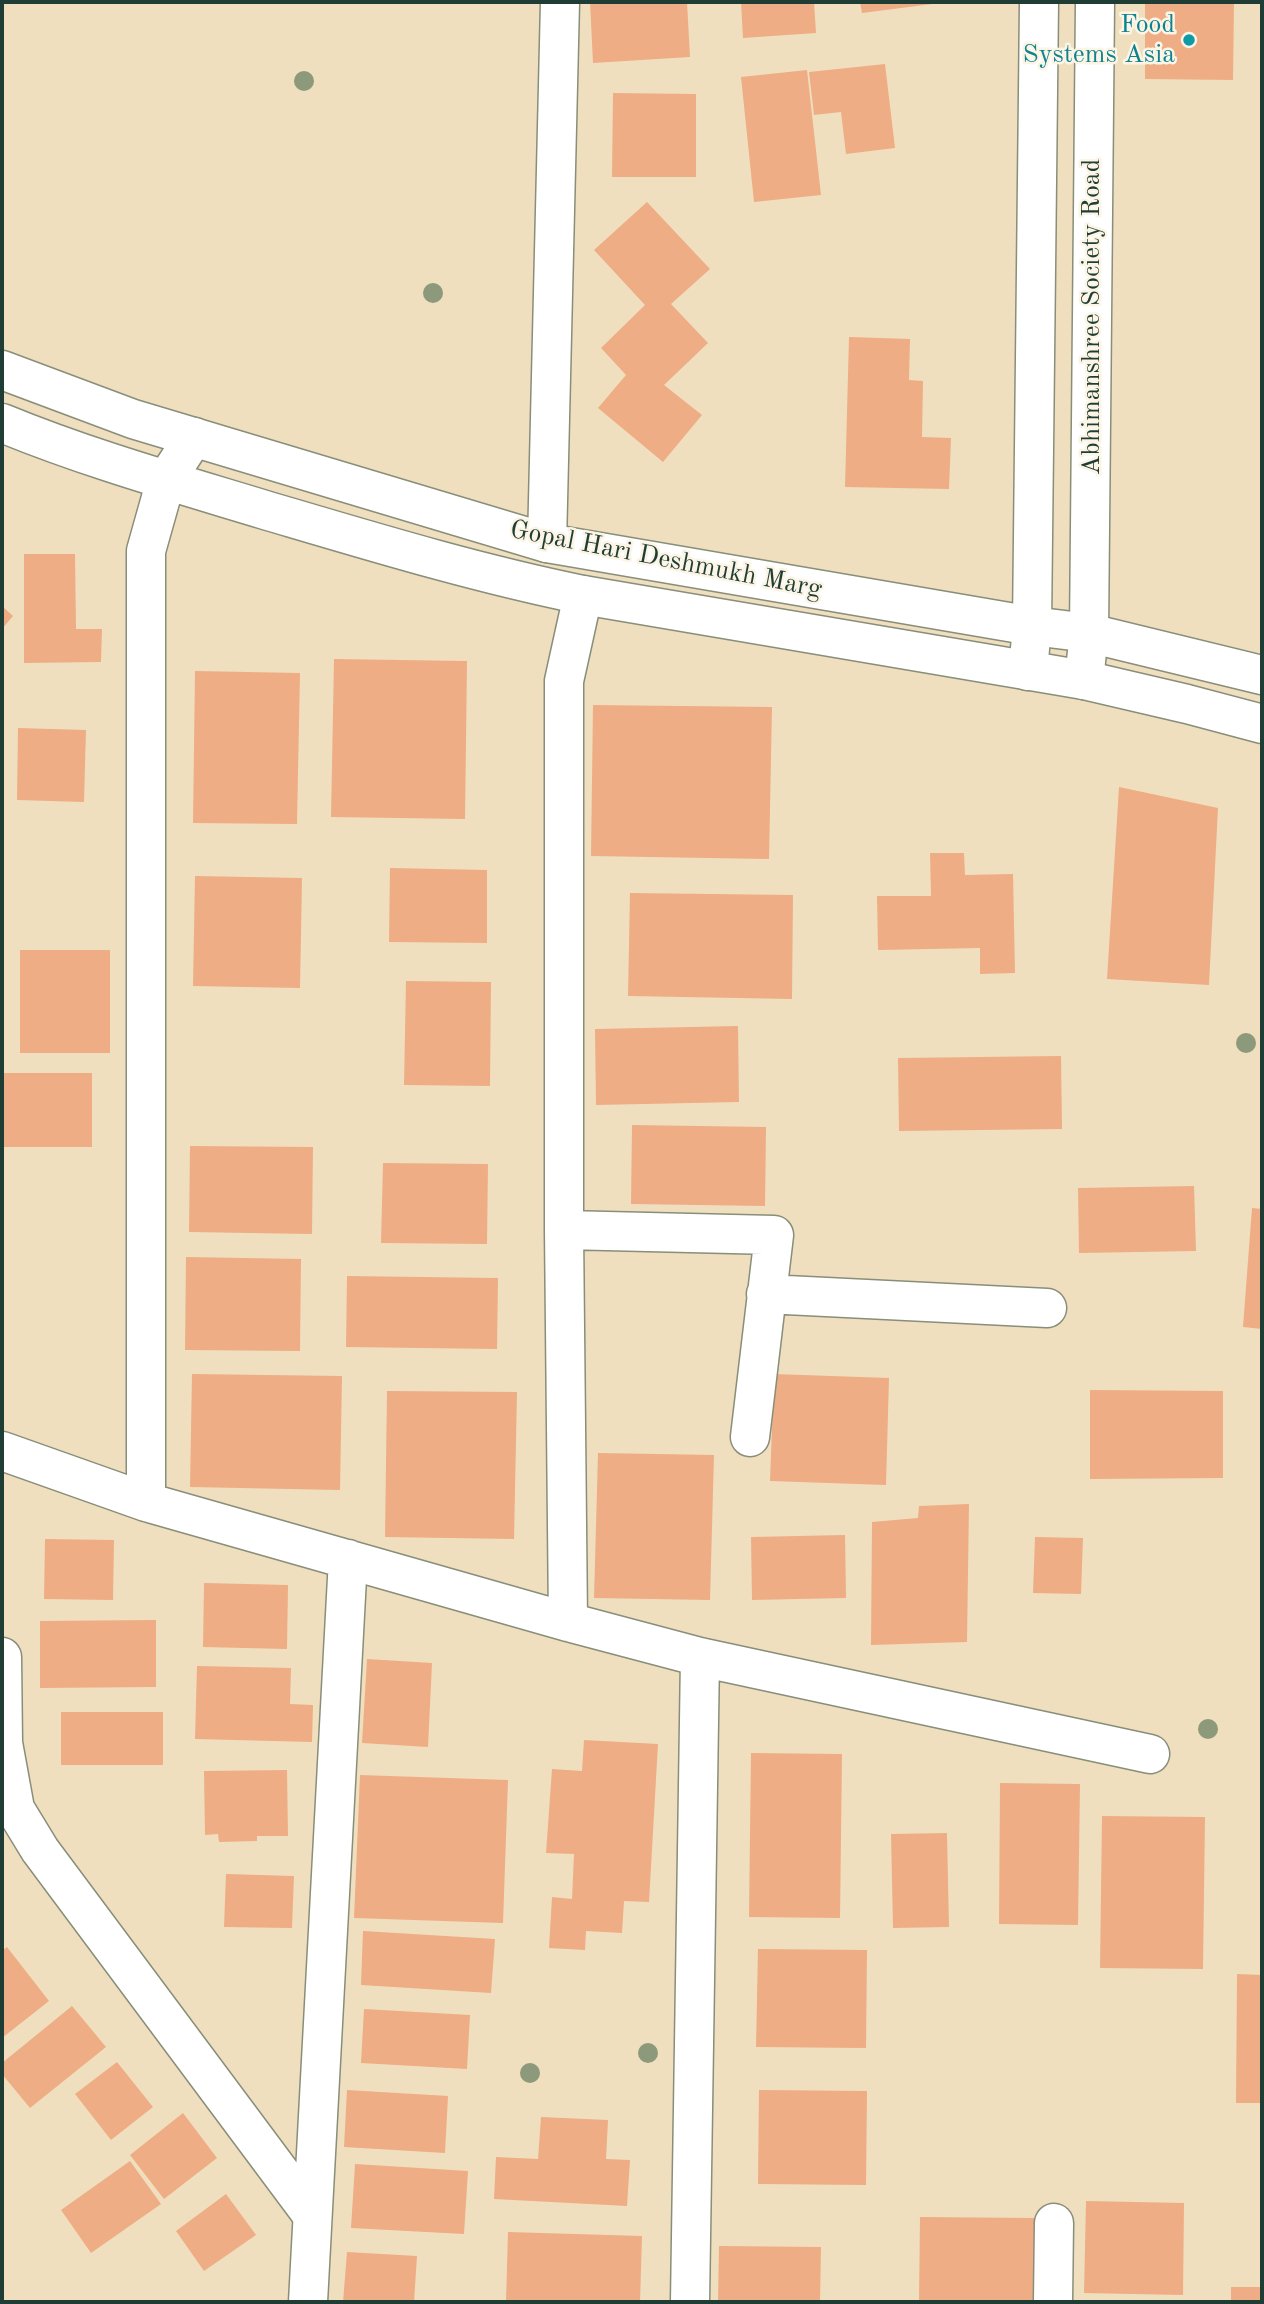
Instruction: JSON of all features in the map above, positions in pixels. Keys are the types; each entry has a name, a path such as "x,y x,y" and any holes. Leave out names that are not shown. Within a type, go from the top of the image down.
{"street":[{"path":"547,543 560,2"},
{"name":"Abhimanshree Society Road","path":"1028,671 1032,626 1039,2"},
{"name":"Abhimanshree Society Road","path":"1084,680 1089,633 1095,2"},
{"name":"Gopal Hari Deshmukh Marg","path":"2,370 132,419 547,543 1032,626 1089,633 1262,675"},
{"name":"Gopal Hari Deshmukh Marg","path":"2,423 166,481 432,560 583,595 1084,680 1262,724"},
{"path":"146,1502 146,551 166,481 194,437"},
{"path":"568,1622 564,1230 564,681 583,595"},
{"path":"564,1230 774,1235 750,1437"},
{"path":"766,1294 1047,1308"},
{"path":"2,1451 146,1502 700,1657 1150,1754"},
{"path":"309,2302 348,1559"},
{"path":"2,1657 4,1743 15,1809 40,1850 312,2215"},
{"path":"690,2302 700,1657"},
{"path":"1053,2302 1054,2223"}],"building":[{"path":"590,2 687,2 690,57 593,63"},
{"path":"741,2 814,2 816,33 743,38"},
{"path":"860,2 940,2 940,3 862,13"},
{"name":"Food Systems Asia","path":"1145,2 1234,2 1233,80 1145,79"},
{"path":"885,64 895,148 846,154 841,112 814,115 809,72"},
{"path":"807,70 821,195 754,202 741,77"},
{"path":"613,93 696,94 696,177 612,177"},
{"path":"647,202 710,269 671,304 708,343 664,385 702,415 663,462 598,408 626,375 601,348 645,305 594,250"},
{"path":"849,337 910,339 909,380 923,381 922,437 951,438 949,489 845,487"},
{"path":"24,554 75,554 76,629 102,629 101,662 24,663"},
{"path":"2,606 13,616 2,629"},
{"path":"334,659 467,661 465,819 331,817"},
{"path":"195,671 300,673 297,824 193,823"},
{"path":"593,705 772,707 769,859 591,856"},
{"path":"18,728 86,730 84,802 17,800"},
{"path":"1119,787 1218,808 1209,985 1107,979"},
{"path":"930,853 964,853 965,875 1013,874 1015,973 980,974 980,948 878,950 877,896 931,896"},
{"path":"390,868 487,870 487,943 389,942"},
{"path":"195,876 302,878 300,988 193,986"},
{"path":"630,893 793,895 792,999 628,996"},
{"path":"20,950 110,950 110,1053 20,1053"},
{"path":"406,981 491,982 490,1086 404,1085"},
{"path":"738,1026 739,1102 596,1105 595,1029"},
{"path":"1061,1056 1062,1129 899,1131 898,1058"},
{"path":"2,1073 92,1073 92,1147 2,1147"},
{"path":"632,1125 766,1127 765,1206 631,1204"},
{"path":"190,1146 313,1147 312,1234 189,1232"},
{"path":"383,1163 488,1164 487,1244 381,1243"},
{"path":"1194,1186 1196,1251 1079,1253 1078,1188"},
{"path":"1252,1208 1262,1209 1262,1329 1243,1327"},
{"path":"186,1257 301,1259 300,1351 185,1350"},
{"path":"347,1276 498,1278 497,1349 346,1347"},
{"path":"192,1374 342,1376 340,1490 190,1487"},
{"path":"774,1374 889,1378 886,1485 770,1481"},
{"path":"1090,1390 1223,1391 1223,1478 1090,1479"},
{"path":"387,1391 517,1392 514,1539 385,1537"},
{"path":"598,1453 714,1455 710,1600 594,1598"},
{"path":"969,1504 967,1642 871,1645 872,1522 918,1518 919,1506"},
{"path":"845,1535 846,1598 752,1600 751,1537"},
{"path":"1035,1537 1083,1538 1081,1594 1033,1593"},
{"path":"45,1539 114,1540 113,1600 44,1599"},
{"path":"204,1583 288,1585 287,1649 203,1647"},
{"path":"156,1620 156,1687 40,1688 40,1621"},
{"path":"367,1659 432,1663 428,1747 362,1743"},
{"path":"197,1666 291,1668 290,1704 313,1705 312,1742 195,1739"},
{"path":"61,1712 163,1712 163,1765 61,1765"},
{"path":"584,1740 658,1744 649,1902 624,1901 622,1933 586,1931 585,1950 549,1948 552,1897 572,1899 574,1854 546,1853 552,1769 582,1771"},
{"path":"751,1753 842,1754 840,1918 749,1917"},
{"path":"287,1770 288,1836 257,1836 257,1841 219,1842 218,1834 205,1835 204,1771"},
{"path":"360,1775 508,1780 503,1923 354,1918"},
{"path":"1000,1783 1080,1784 1078,1925 999,1924"},
{"path":"1102,1816 1205,1817 1203,1969 1100,1968"},
{"path":"947,1833 949,1927 893,1928 891,1834"},
{"path":"226,1874 294,1876 292,1928 224,1927"},
{"path":"363,1931 495,1939 491,1993 361,1985"},
{"path":"7,1947 49,2001 2,2038 2,1951"},
{"path":"758,1949 867,1950 866,2048 756,2047"},
{"path":"1237,1974 1262,1975 1262,2103 1236,2103"},
{"path":"72,2006 106,2047 30,2108 2,2074 2,2063"},
{"path":"364,2009 470,2015 467,2069 361,2063"},
{"path":"117,2062 153,2107 111,2140 75,2094"},
{"path":"347,2090 448,2096 445,2153 344,2147"},
{"path":"759,2090 867,2091 866,2185 758,2184"},
{"path":"183,2113 217,2158 164,2199 130,2155"},
{"path":"541,2117 608,2120 606,2159 630,2160 627,2206 494,2199 496,2157 538,2159"},
{"path":"130,2161 161,2204 91,2253 61,2210"},
{"path":"355,2164 468,2171 464,2234 351,2228"},
{"path":"226,2194 256,2235 204,2271 176,2231"},
{"path":"1086,2201 1184,2203 1183,2295 1084,2293"},
{"path":"920,2217 1035,2218 1034,2302 919,2302"},
{"path":"508,2232 642,2236 640,2302 506,2302"},
{"path":"719,2246 821,2247 820,2302 718,2302"},
{"path":"347,2252 417,2256 414,2302 343,2302"},
{"path":"1231,2287 1262,2287 1262,2302 1231,2302"}],"place":[{"name":"Food Systems Asia","path":"1189,40"}]}
